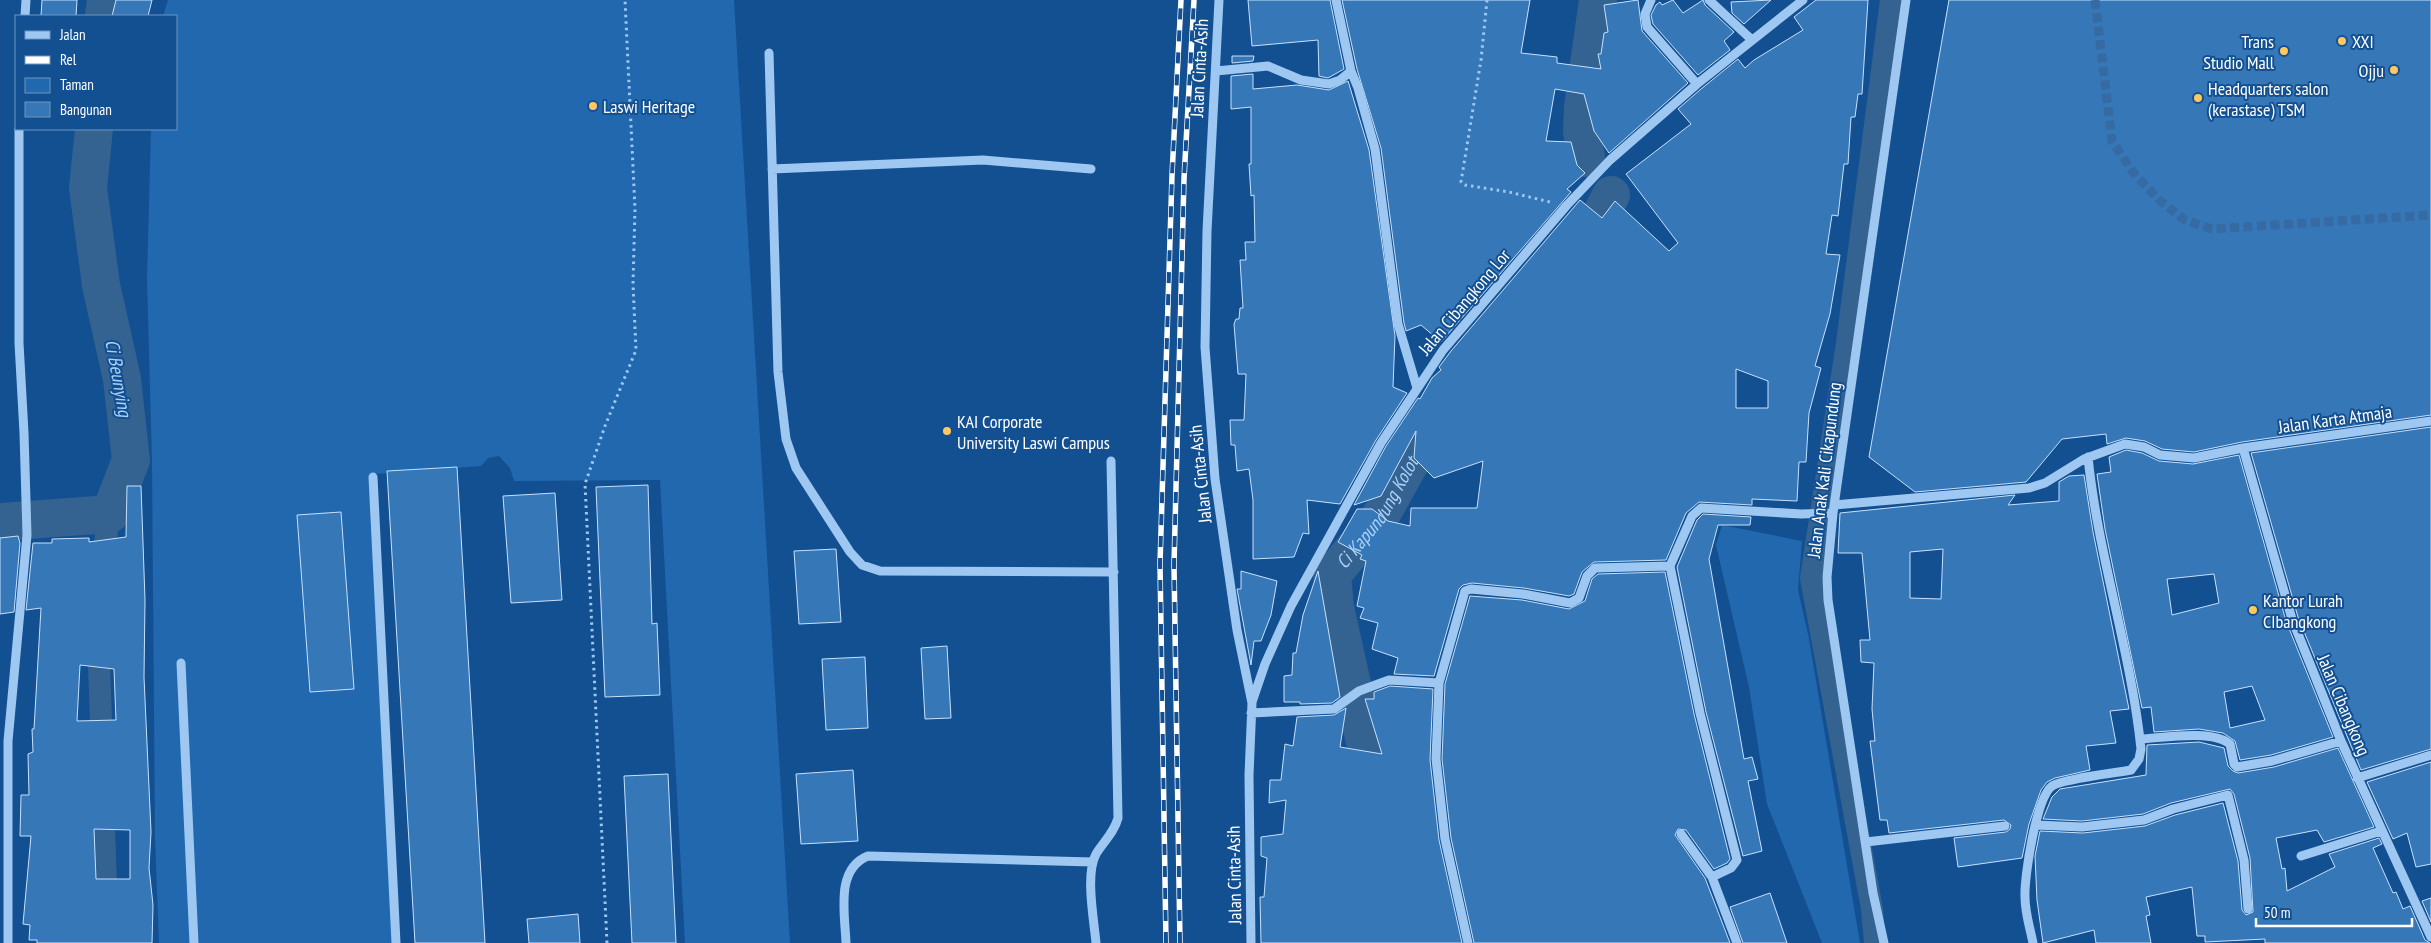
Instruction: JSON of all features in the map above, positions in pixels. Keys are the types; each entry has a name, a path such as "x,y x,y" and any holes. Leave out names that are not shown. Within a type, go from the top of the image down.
{"street":[{"path":"25,15 26,0"},
{"name":"Jalan Cinta-Asih","path":"1219,0 1207,231 1204,347 1215,478 1237,630 1252,703 1251,943"},
{"path":"1336,0 1351,71 1358,88 1375,149 1398,324 1417,388"},
{"path":"1651,0 1645,14 1647,28 1697,84"},
{"path":"1709,0 1752,40"},
{"name":"Jalan Cibangkong Lor","path":"1252,703 1265,664 1291,606 1381,443 1443,350 1567,205 1610,160 1697,84 1804,0"},
{"name":"Jalan Anak Kali Cikapundung","path":"1884,943 1873,893 1828,600 1827,577 1831,511 1906,0"},
{"path":"769,53 778,372 786,439 796,468 854,557 866,568 886,571 1114,572"},
{"path":"1216,71 1268,66 1302,80 1328,84 1340,80 1351,71"},
{"path":"8,943 4,742 26,535 24,433 19,343 19,130"},
{"path":"772,170 983,160 1091,169"},
{"name":"Jalan Karta Atmaja","path":"1670,566 1692,516 1701,508 1800,514 2029,488 2045,483 2065,469 2088,457 2125,444 2144,447 2160,455 2175,458 2194,458 2243,448 2431,421"},
{"name":"Jalan Cibangkong","path":"2243,448 2292,619 2357,778 2431,937"},
{"path":"2033,943 2024,897 2035,826 2049,788 2054,785 2131,770 2139,759 2140,739 2132,684 2113,604 2088,457"},
{"path":"1096,943 1092,892 1093,862 1096,854 1115,830 1118,818 1111,461"},
{"path":"373,477 396,943"},
{"path":"1468,943 1444,839 1438,791 1436,741 1439,683 1461,598 1467,589 1523,594 1570,603 1579,598 1587,576 1594,568 1670,566 1705,738 1737,860 1731,868 1712,878"},
{"path":"181,663 194,943"},
{"path":"1251,713 1329,710 1340,707 1360,691 1388,680 1439,683"},
{"path":"2140,739 2199,736 2215,738 2230,744 2234,764 2237,767 2272,761 2341,741"},
{"path":"2357,778 2431,755"},
{"path":"2035,826 2082,827 2144,820 2173,809 2228,795 2244,860 2248,909"},
{"path":"1866,842 2005,826"},
{"path":"2301,856 2381,831"},
{"path":"1681,834 1712,878 1737,943"},
{"path":"846,943 846,877 856,862 868,856 1093,862"}],"path":[{"path":"607,943 586,484 605,426 636,350 633,284 635,210 625,0"},
{"path":"1488,0 1481,60 1461,182 1464,185 1509,192 1567,205"}],"green space":[{"path":"168,0 734,0 790,943 685,943 660,480 514,481 510,468 499,456 488,458 481,466 375,474 392,943 159,943 155,838 152,462 147,279 151,130 178,130 178,15 163,15"},
{"path":"1722,525 1802,541 1798,590 1809,639 1860,943 1822,943 1767,804 1749,687 1716,545"}],"building":[{"path":"42,0 77,0 76,15 41,15"},
{"path":"116,0 152,0 148,15 112,15"},
{"path":"1248,0 1330,0 1344,69 1328,78 1319,76 1318,40 1252,46"},
{"path":"1342,0 1530,0 1521,53 1557,57 1557,63 1601,69 1598,54 1601,54 1604,33 1608,32 1604,5 1638,0 1642,31 1688,83 1609,153 1594,131 1584,94 1555,89 1546,141 1571,142 1577,165 1585,173 1567,189 1571,192 1441,342 1421,325 1406,331 1381,148 1357,69"},
{"path":"1673,0 1683,13 1703,0 1705,5 1734,32 1724,41 1730,50 1698,75 1653,24 1651,15 1656,5 1660,2 1662,5"},
{"path":"1771,0 1744,24 1732,13 1731,2"},
{"path":"1816,0 1868,0 1862,94 1858,94 1855,117 1851,117 1848,164 1844,164 1838,216 1832,215 1826,254 1840,255 1830,314 1815,366 1821,368 1809,413 1806,462 1799,462 1797,501 1752,499 1752,505 1699,502 1686,513 1666,560 1594,562 1582,572 1574,594 1569,596 1524,588 1472,583 1463,585 1459,589 1434,676 1394,674 1398,658 1372,649 1378,623 1360,618 1364,608 1357,606 1366,561 1360,559 1362,555 1338,542 1357,509 1372,509 1388,521 1410,526 1411,508 1477,508 1483,461 1434,478 1414,458 1416,431 1381,496 1354,505 1386,446 1418,398 1420,399 1432,378 1441,370 1439,367 1451,351 1580,200 1602,218 1615,201 1669,251 1678,243 1626,174 1691,124 1678,109 1701,89 1738,59 1745,68 1754,60 1803,30 1794,17","holes":["1736,369 1768,381 1768,408 1736,408"]},
{"path":"1949,0 2431,0 2431,415 2242,442 2194,452 2162,449 2145,441 2126,438 2107,444 2106,434 2062,439 2026,482 1915,492 1869,457"},
{"path":"1232,56 1254,56 1253,61 1232,63"},
{"path":"1253,74 1253,89 1297,85 1329,90 1348,81 1369,150 1395,336 1393,387 1407,393 1376,440 1340,504 1307,500 1309,534 1303,533 1294,557 1253,559 1253,500 1249,469 1237,471 1235,445 1231,445 1230,420 1244,420 1246,374 1238,374 1234,324 1236,319 1239,319 1240,308 1243,308 1240,260 1246,260 1245,242 1255,242 1254,195 1251,196 1249,164 1251,164 1251,107 1231,109 1231,76"},
{"path":"2431,427 2431,749 2361,770 2298,617 2251,453"},
{"path":"2126,450 2142,453 2159,461 2193,464 2239,455 2286,621 2333,737 2271,755 2240,760 2235,741 2223,733 2199,729 2154,732 2151,707 2142,708 2105,529 2097,474 2111,472 2109,457","holes":["2214,574 2219,603 2172,615 2167,579","2252,686 2265,720 2230,728 2224,692"]},
{"path":"457,467 485,943 415,943 387,471"},
{"path":"2084,475 2093,532 2129,709 2110,711 2116,743 2086,746 2090,770 2055,778 2047,782 2041,790 2029,824 2022,858 1958,867 1954,838 2006,832 2010,829 2011,825 2004,820 1889,833 1887,820 1880,820 1870,741 1875,741 1872,709 1874,663 1861,662 1860,640 1870,640 1862,553 1838,553 1840,513 2015,495 2008,505 2059,501 2059,482 2069,476","holes":["1943,549 1941,599 1910,598 1910,552"]},
{"path":"648,485 652,624 657,623 660,695 605,697 596,487"},
{"path":"127,486 141,486 145,600 144,677 151,832 149,868 153,905 152,943 37,943 37,940 29,940 30,925 23,924 31,836 20,836 21,795 29,795 28,754 33,752 32,729 34,729 41,608 26,610 33,543 52,543 52,539 89,538 89,542 126,537","holes":["80,665 114,669 116,720 77,721","94,829 130,830 130,879 96,879"]},
{"path":"555,493 562,600 511,603 503,496"},
{"path":"341,512 354,689 310,692 297,515"},
{"path":"1703,514 1751,517 1750,525 1718,525 1709,559 1744,759 1752,757 1758,779 1748,781 1762,851 1743,856 1706,712 1677,567 1697,520"},
{"path":"18,536 20,543 14,612 0,614 0,538"},
{"path":"836,549 841,622 799,624 794,551"},
{"path":"1241,571 1277,581 1271,615 1261,641 1254,641 1251,665 1237,589 1241,589"},
{"path":"1318,571 1340,697 1332,703 1300,704 1300,702 1284,702 1284,676 1292,675 1293,653 1296,653 1303,615"},
{"path":"1665,572 1694,714 1730,859 1727,863 1714,869 1686,830 1678,829 1675,835 1705,878 1730,943 1474,943 1451,838 1442,759 1445,684 1470,596 1522,600 1569,609 1585,601 1592,579 1598,574"},
{"path":"947,646 951,718 925,719 921,648"},
{"path":"865,657 868,728 826,730 822,659"},
{"path":"1390,686 1433,689 1430,760 1439,840 1462,943 1261,943 1260,897 1264,897 1267,858 1261,856 1261,837 1283,834 1286,800 1269,803 1270,780 1281,780 1285,744 1293,746 1297,717 1334,715 1346,708 1340,747 1382,754 1365,699 1374,699 1374,692"},
{"path":"2199,742 2224,748 2228,766 2238,773 2274,767 2338,748 2374,827 2324,842 2317,830 2276,838 2282,869 2285,868 2287,891 2335,867 2329,854 2379,838 2382,844 2373,848 2393,893 2396,892 2403,909 2410,906 2425,940 2430,943 2265,943 2265,939 2205,942 2205,936 2197,936 2192,887 2146,897 2150,915 2146,916 2151,943 2096,943 2094,930 2043,943 2037,900 2035,856 2040,831 2083,833 2145,826 2175,815 2223,803 2238,861 2242,910 2246,915 2253,912 2250,858 2234,794 2230,789 2171,803 2143,814 2082,821 2043,819 2052,797 2060,789 2146,775 2147,745"},
{"path":"2431,762 2431,864 2416,867 2407,833 2393,839 2367,782"},
{"path":"853,770 858,841 801,844 796,774"},
{"path":"668,774 676,943 632,943 624,776"},
{"path":"1770,893 1787,943 1743,943 1730,907"},
{"path":"2431,898 2431,922 2422,901"},
{"path":"578,914 580,943 529,943 527,919"}],"waterway":[{"name":"Ci Beunying","path":"104,15 106,0"},
{"name":"Ci Kapundung Kolot","path":"1586,158 1582,131 1583,107 1598,0"},
{"path":"1875,943 1872,909 1811,578 1847,343 1891,0"},
{"name":"Ci Beunying","path":"0,522 110,514 131,460 122,379 101,285 88,188 94,130"},
{"name":"Ci Kapundung Kolot","path":"1568,258 1600,217 1611,195"},
{"name":"Ci Kapundung Kolot","path":"1394,798 1392,788 1364,738 1335,607 1332,575 1380,517 1433,422 1442,414"},
{"path":"100,570 110,514"},
{"path":"98,637 102,750"},
{"path":"103,799 108,943"}],"tunnel":[{"path":"2095,0 2112,141 2133,172 2159,200 2185,220 2212,229 2431,215"}],"railway":[{"path":"1166,943 1160,564 1172,175 1181,0"},
{"path":"1180,943 1174,565 1184,179 1194,0"}],"place":[{"name":"XXI","path":"2342,41"},
{"name":"Trans Studio Mall","path":"2284,51"},
{"name":"Ojju","path":"2394,70"},
{"name":"Headquarters salon (kerastase) TSM","path":"2198,98"},
{"name":"Laswi Heritage","path":"593,106"},
{"name":"KAI Corporate University Laswi Campus","path":"947,431"},
{"name":"Kantor Lurah CIbangkong","path":"2253,610"}]}
